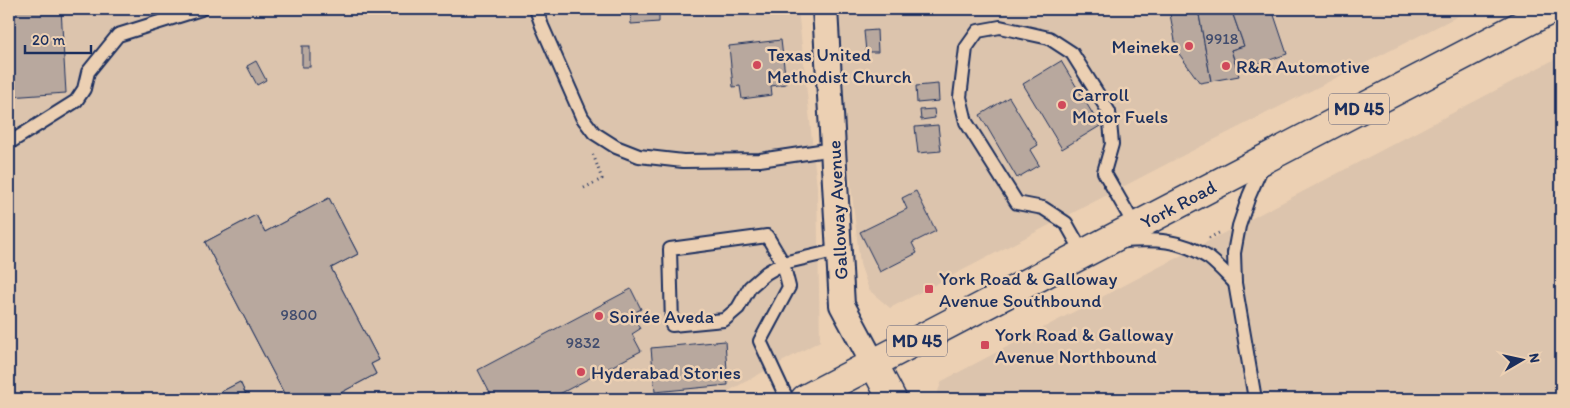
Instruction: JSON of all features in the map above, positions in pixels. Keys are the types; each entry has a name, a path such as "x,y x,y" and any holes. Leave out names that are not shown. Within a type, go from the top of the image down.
{"main road":[{"name":"York Road","path":"805,399 1552,9"},
{"name":"Galloway Avenue","path":"874,363 892,399"}],"street":[{"name":"Galloway Avenue","path":"825,9 842,305 874,363"}],"lane":[{"path":"9,143 76,101 84,89 88,72 118,35 201,9"},
{"path":"536,9 582,117 594,133 616,147 639,156 682,161 760,160 833,149"},
{"path":"1135,226 1104,172 1112,144 1109,112 1072,54 1049,38 1000,27 978,31 966,48 960,97 966,122 1018,204 1043,208 1066,223 1094,248 1150,240 1181,244 1210,259 1235,283"},
{"path":"1255,399 1235,283 1234,254 1239,226 1249,196 1266,157"},
{"path":"787,399 760,340 789,287 783,263 767,236 670,249 672,326 724,320 738,308 750,287 766,273 783,263 839,250"}],"path":[{"path":"584,188 602,179 589,144 594,133"},
{"path":"1204,241 1224,230"}],"shaded area":[{"path":"9,9 798,9 817,187 820,341 714,399 9,399"},
{"path":"834,9 1472,9 1182,156 890,308 869,290 860,264 837,66"},
{"path":"1561,56 1561,399 935,399 942,381"}],"building":[{"path":"9,9 61,9 66,93 9,97"},
{"path":"630,9 659,9 659,22 631,24"},
{"path":"1169,9 1198,9 1211,81 1200,83 1177,51"},
{"path":"1198,9 1231,9 1244,46 1231,50 1239,76 1211,81"},
{"path":"1231,9 1272,9 1287,54 1238,71 1231,50 1244,46"},
{"path":"877,30 878,52 866,52 864,31"},
{"name":"Texas United Methodist Church","path":"781,40 786,84 771,86 772,95 742,99 740,86 733,87 729,46"},
{"path":"302,46 310,46 310,67 302,67"},
{"path":"256,61 266,80 257,85 247,66"},
{"name":"Carroll Motor Fuels","path":"1061,61 1100,126 1062,149 1023,84"},
{"path":"938,84 939,101 917,103 916,86"},
{"path":"1009,97 1038,145 1030,150 1039,165 1017,178 980,115"},
{"path":"934,109 935,118 921,120 920,110"},
{"path":"938,125 941,151 918,153 915,127"},
{"path":"916,191 936,231 912,243 917,253 880,272 860,232 907,209 902,198"},
{"path":"329,198 358,254 331,268 379,360 371,364 376,374 329,399 287,399 205,242 256,215 265,232"},
{"path":"329,198 358,254 331,268 379,360 371,364 376,374 329,399 287,399 205,242 256,215 265,232"},
{"path":"631,289 641,309 632,314 640,329 632,334 641,351 550,399 493,399 478,370"},
{"path":"725,341 728,385 655,392 651,348"},
{"path":"240,382 248,399 207,399"},
{"path":"240,382 248,399 207,399"}],"place":[{"name":"Meineke","path":"1189,46"},
{"name":"Texas United Methodist Church","path":"757,65"},
{"name":"R&R Automotive","path":"1226,66"},
{"name":"Carroll Motor Fuels","path":"1062,105"},
{"name":"York Road & Galloway Avenue Southbound","path":"929,289"},
{"name":"Soirée Aveda","path":"599,316"},
{"name":"York Road & Galloway Avenue Northbound","path":"985,345"},
{"name":"Hyderabad Stories","path":"581,372"}]}
